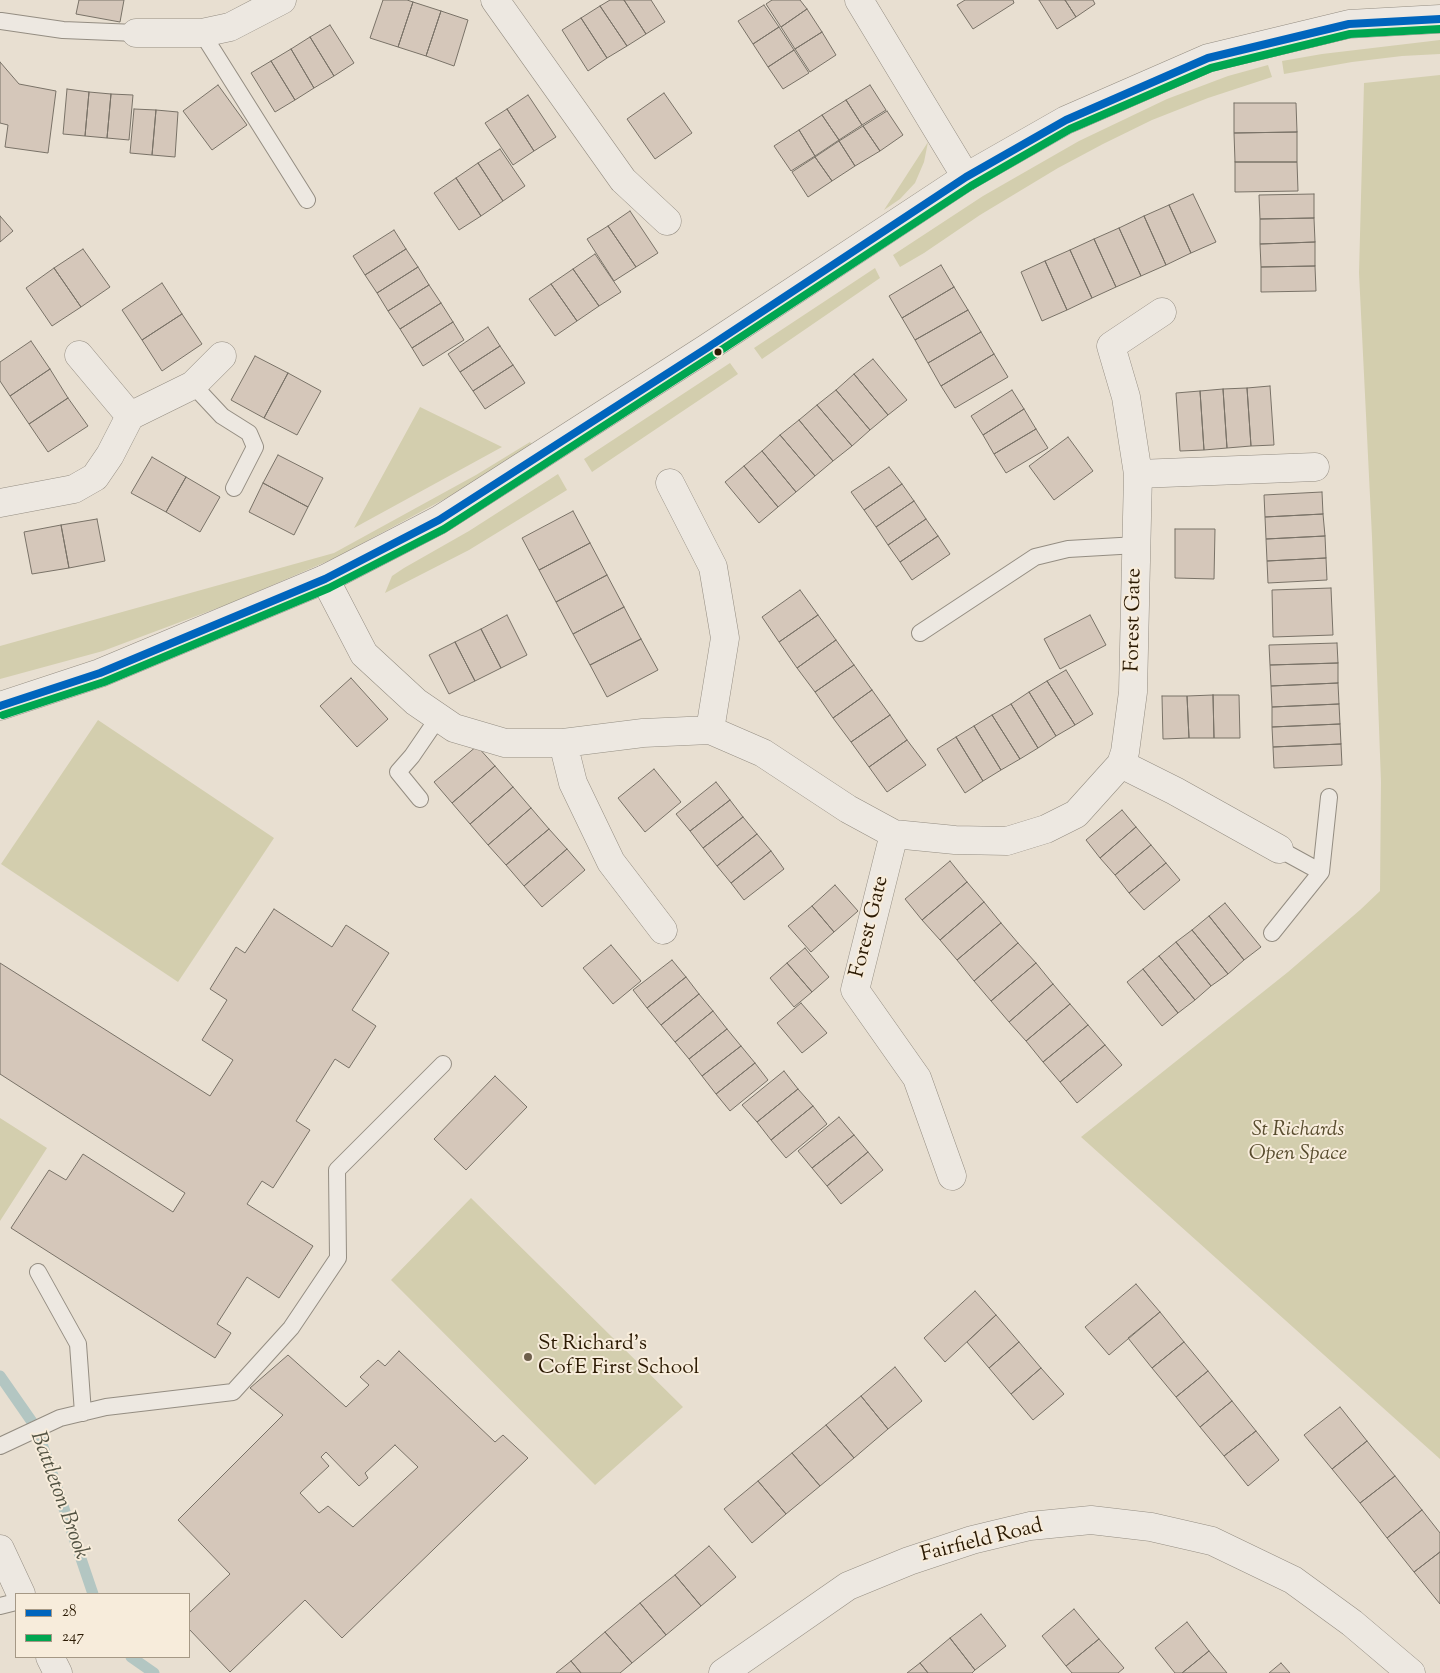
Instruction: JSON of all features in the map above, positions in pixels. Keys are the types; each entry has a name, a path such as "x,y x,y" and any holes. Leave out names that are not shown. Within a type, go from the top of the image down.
{"street":[{"path":"136,33 202,33 230,27 282,0"},
{"path":"495,0 623,180 667,222"},
{"path":"859,0 966,178"},
{"path":"0,706 100,673 325,579 439,520 715,343 966,178 1066,120 1208,58 1349,24 1440,19"},
{"name":"Forest Gate","path":"325,579 364,654 416,702 454,728 505,743 563,743 643,733 710,730 763,753 848,808 894,834 955,840 1007,841 1038,832 1076,814 1121,764 1126,752 1133,692 1138,474 1126,397 1110,346 1162,312"},
{"path":"79,355 130,416"},
{"path":"0,503 74,490 95,477 110,455 130,416 193,385 222,356"},
{"path":"1138,474 1315,467"},
{"path":"670,483 713,566 725,638 710,730"},
{"path":"563,743 572,783 611,862 663,930"},
{"path":"1121,764 1175,791 1279,849"},
{"name":"Forest Gate","path":"894,834 855,990 917,1078 952,1176"},
{"name":"Fairfield Road","path":"723,1673 848,1586 909,1561 972,1540 1030,1526 1091,1520 1151,1527 1212,1541 1221,1545 1293,1580 1352,1623 1411,1673"},
{"path":"0,1549 21,1593"},
{"path":"50,1658 58,1673"}],"lane":[{"path":"1,21 63,30 136,33"},
{"path":"202,33 307,200"},
{"path":"193,385 222,416 249,433 255,447 234,488"},
{"path":"920,633 1035,557 1068,549 1137,545"},
{"path":"420,799 398,772 412,756 438,718"},
{"path":"1272,933 1321,872 1329,797"},
{"path":"1279,849 1321,872"},
{"path":"0,1446 17,1440 60,1418 106,1407 233,1392 291,1328 338,1258 337,1170 443,1064"},
{"path":"38,1272 78,1344 83,1413"},
{"path":"0,1606 15,1602"}],"green space":[{"path":"1440,40 1440,54 1352,62 1284,74 1282,61 1322,54"},
{"path":"1268,65 1272,77 1208,98 1152,120 1103,144 1058,168 980,215 900,267 893,255 983,196 1079,141 1167,99 1228,76"},
{"name":"St Richards Open Space","path":"1440,75 1440,1459 1081,1137 1288,972 1380,891 1381,782 1372,537 1359,273 1364,83"},
{"path":"928,142 924,162 915,183 900,199 884,210"},
{"path":"875,268 880,278 762,359 754,348"},
{"path":"730,363 738,374 592,472 584,459"},
{"path":"420,407 502,447 354,528"},
{"path":"530,442 533,446 452,495 335,558 231,603 103,651 0,679 0,646 334,553 476,475"},
{"path":"558,474 567,490 469,550 385,593 392,576 469,531"},
{"path":"98,720 274,838 178,982 1,864"},
{"path":"0,1118 47,1148 0,1221"},
{"path":"471,1198 683,1407 595,1485 391,1280"}],"building":[{"path":"79,0 124,0 120,22 76,14"},
{"path":"383,0 407,0 413,2 398,47 370,38"},
{"path":"610,0 624,0 646,34 627,46 600,6"},
{"path":"624,0 651,0 665,22 646,34"},
{"path":"772,0 800,0 807,9 781,27 766,4"},
{"path":"965,0 1013,0 1014,3 973,29 957,5"},
{"path":"1039,0 1065,0 1076,17 1057,29"},
{"path":"1065,0 1093,0 1095,4 1076,17"},
{"path":"413,2 441,11 426,56 398,47"},
{"path":"764,5 779,27 753,44 738,21"},
{"path":"600,6 627,46 607,58 581,18"},
{"path":"807,9 822,32 795,49 781,27"},
{"path":"441,11 468,20 454,66 426,56"},
{"path":"581,18 607,58 588,71 562,30"},
{"path":"330,25 354,63 334,76 310,37"},
{"path":"779,27 794,50 768,67 753,44"},
{"path":"822,32 836,55 810,72 795,49"},
{"path":"310,37 334,76 314,88 291,49"},
{"path":"291,49 314,88 295,100 271,61"},
{"path":"794,50 809,73 783,89 768,67"},
{"path":"271,61 295,100 275,112 251,73"},
{"path":"0,62 19,84 56,91 48,153 5,147 8,125 0,123"},
{"path":"218,85 247,125 212,150 183,111"},
{"path":"870,85 886,110 862,125 846,100"},
{"path":"67,89 89,92 85,136 63,134"},
{"path":"89,92 111,94 107,138 85,136"},
{"path":"664,93 692,133 655,159 627,119"},
{"path":"111,94 133,95 129,140 107,138"},
{"path":"528,95 556,137 534,151 507,109"},
{"path":"846,100 862,125 839,140 822,115"},
{"path":"1234,103 1296,103 1297,132 1234,133"},
{"path":"134,109 156,110 152,155 130,153"},
{"path":"507,109 534,151 513,165 485,123"},
{"path":"156,110 178,112 175,157 152,155"},
{"path":"887,111 903,135 880,151 863,126"},
{"path":"822,115 839,140 815,156 799,130"},
{"path":"863,126 880,151 855,166 839,141"},
{"path":"799,130 815,156 791,171 774,146"},
{"path":"1297,132 1297,162 1235,162 1234,133"},
{"path":"839,141 855,166 832,181 815,157"},
{"path":"500,149 525,186 503,201 478,163"},
{"path":"815,157 832,181 808,197 792,172"},
{"path":"1235,162 1297,162 1298,191 1235,192"},
{"path":"478,163 503,201 481,216 456,178"},
{"path":"456,178 481,216 459,230 434,193"},
{"path":"1193,194 1216,242 1191,253 1169,205"},
{"path":"1314,194 1314,218 1260,219 1259,195"},
{"path":"1169,205 1191,253 1166,265 1144,216"},
{"path":"630,211 658,253 636,267 608,226"},
{"path":"0,216 13,231 0,242"},
{"path":"1144,216 1166,265 1141,276 1119,228"},
{"path":"1314,218 1315,242 1260,244 1260,219"},
{"path":"608,226 636,267 614,281 587,239"},
{"path":"1119,228 1141,276 1116,287 1094,239"},
{"path":"394,230 406,249 365,275 353,256"},
{"path":"1094,239 1116,287 1092,298 1070,250"},
{"path":"1315,242 1315,266 1261,267 1260,244"},
{"path":"83,249 110,287 81,307 54,268"},
{"path":"406,249 418,267 377,293 365,275"},
{"path":"1070,250 1092,298 1067,310 1045,261"},
{"path":"595,254 621,292 599,306 573,269"},
{"path":"1045,261 1067,310 1042,321 1021,272"},
{"path":"941,265 954,287 902,318 889,296"},
{"path":"1315,266 1316,291 1261,292 1261,267"},
{"path":"418,267 429,285 388,311 377,293"},
{"path":"54,268 81,307 52,326 26,288"},
{"path":"573,269 599,306 577,321 551,284"},
{"path":"162,283 182,314 142,340 122,310"},
{"path":"551,284 577,321 555,336 529,299"},
{"path":"429,285 441,303 400,329 388,311"},
{"path":"954,287 968,310 915,340 902,318"},
{"path":"441,303 453,322 412,348 400,329"},
{"path":"968,310 981,332 928,363 915,340"},
{"path":"182,314 202,344 162,371 142,340"},
{"path":"453,322 464,340 423,366 412,348"},
{"path":"488,327 500,346 460,372 448,354"},
{"path":"981,332 994,354 941,386 928,363"},
{"path":"31,341 50,369 10,396 0,381 0,362"},
{"path":"500,346 513,365 473,391 460,372"},
{"path":"994,354 1008,377 955,408 941,386"},
{"path":"255,356 288,373 264,418 231,400"},
{"path":"873,359 907,400 888,415 854,374"},
{"path":"513,365 525,383 485,409 473,391"},
{"path":"50,369 68,398 29,424 10,396"},
{"path":"288,373 321,391 297,435 264,418"},
{"path":"854,374 888,415 870,430 836,390"},
{"path":"1270,386 1274,445 1251,446 1247,388"},
{"path":"1247,388 1251,446 1227,448 1223,389"},
{"path":"1223,389 1227,448 1204,450 1200,391"},
{"path":"836,390 870,430 852,446 817,405"},
{"path":"1012,390 1024,409 983,435 971,416"},
{"path":"1200,391 1204,450 1180,451 1176,393"},
{"path":"68,398 88,426 48,452 29,424"},
{"path":"817,405 852,446 833,461 799,420"},
{"path":"1024,409 1036,429 994,454 983,435"},
{"path":"799,420 833,461 815,476 780,435"},
{"path":"1036,429 1048,448 1006,473 994,454"},
{"path":"780,435 815,476 796,492 762,451"},
{"path":"1068,437 1093,471 1054,500 1029,466"},
{"path":"762,451 796,492 778,507 744,466"},
{"path":"278,455 323,478 308,507 263,483"},
{"path":"152,457 186,477 166,512 131,493"},
{"path":"744,466 778,507 759,523 725,482"},
{"path":"889,467 902,484 864,510 851,492"},
{"path":"186,477 220,497 200,532 166,512"},
{"path":"263,483 308,507 294,535 249,512"},
{"path":"902,484 914,501 876,527 864,510"},
{"path":"1322,492 1323,514 1265,517 1264,495"},
{"path":"914,501 926,519 888,545 876,527"},
{"path":"573,511 590,543 539,570 522,538"},
{"path":"1323,514 1325,536 1266,539 1265,517"},
{"path":"97,519 105,561 69,568 61,525"},
{"path":"926,519 938,536 900,562 888,545"},
{"path":"61,525 69,568 32,574 24,532"},
{"path":"1175,529 1215,529 1214,579 1175,578"},
{"path":"938,536 950,554 912,580 900,562"},
{"path":"1325,536 1326,558 1267,561 1266,539"},
{"path":"590,543 607,575 556,602 539,570"},
{"path":"1326,558 1327,580 1268,583 1267,561"},
{"path":"607,575 624,607 573,634 556,602"},
{"path":"1331,588 1333,635 1273,637 1272,590"},
{"path":"800,590 818,615 779,642 762,617"},
{"path":"624,607 641,639 590,665 573,634"},
{"path":"507,615 527,655 501,668 481,629"},
{"path":"818,615 836,640 797,668 779,642"},
{"path":"1090,615 1106,645 1060,669 1044,639"},
{"path":"481,629 501,668 475,681 455,642"},
{"path":"641,639 658,670 607,697 590,665"},
{"path":"836,640 854,665 815,692 797,668"},
{"path":"455,642 475,681 449,694 429,655"},
{"path":"1337,643 1338,663 1270,665 1269,645"},
{"path":"1338,663 1338,683 1271,686 1270,665"},
{"path":"854,665 872,690 833,718 815,692"},
{"path":"1066,670 1093,714 1075,725 1047,681"},
{"path":"351,678 388,719 357,747 320,706"},
{"path":"1047,681 1075,725 1056,736 1029,692"},
{"path":"1338,683 1339,704 1272,707 1271,686"},
{"path":"872,690 890,715 851,742 833,718"},
{"path":"1029,692 1056,736 1038,748 1011,704"},
{"path":"1213,695 1214,738 1189,738 1187,696"},
{"path":"1213,695 1239,695 1240,738 1214,738"},
{"path":"1162,696 1187,696 1189,738 1163,739"},
{"path":"1011,704 1038,748 1020,759 992,715"},
{"path":"1339,704 1340,724 1272,727 1272,707"},
{"path":"890,715 907,740 869,767 851,742"},
{"path":"992,715 1020,759 1001,770 974,726"},
{"path":"1340,724 1341,744 1273,747 1272,727"},
{"path":"974,726 1001,770 983,781 956,737"},
{"path":"956,737 983,781 965,793 937,749"},
{"path":"907,740 926,765 887,792 869,767"},
{"path":"1341,744 1342,765 1274,768 1273,747"},
{"path":"477,746 495,766 452,803 434,782"},
{"path":"495,766 513,787 470,824 452,803"},
{"path":"654,769 681,802 645,832 618,798"},
{"path":"716,782 730,800 690,831 676,814"},
{"path":"513,787 531,808 488,845 470,824"},
{"path":"730,800 743,817 703,848 690,831"},
{"path":"531,808 549,829 506,865 488,845"},
{"path":"1122,810 1136,827 1100,858 1086,840"},
{"path":"743,817 757,834 717,866 703,848"},
{"path":"1136,827 1151,845 1115,875 1100,858"},
{"path":"549,829 567,849 524,886 506,865"},
{"path":"757,834 771,851 731,883 717,866"},
{"path":"1151,845 1166,863 1129,893 1115,875"},
{"path":"567,849 585,870 542,907 524,886"},
{"path":"771,851 784,869 744,900 731,883"},
{"path":"950,861 967,882 922,920 905,899"},
{"path":"1166,863 1180,880 1144,910 1129,893"},
{"path":"967,882 984,902 940,940 922,920"},
{"path":"835,885 858,911 834,932 812,906"},
{"path":"984,902 1001,923 957,960 940,940"},
{"path":"1225,903 1261,947 1244,960 1209,916"},
{"path":"812,906 834,932 811,952 788,926"},
{"path":"274,909 332,947 346,925 389,953 352,1010 376,1026 349,1068 335,1059 296,1121 310,1130 273,1188 262,1181 247,1204 313,1246 279,1298 247,1277 217,1324 231,1333 215,1358 11,1228 49,1170 66,1180 83,1154 173,1212 185,1193 0,1074 0,963 210,1096 233,1060 202,1040 227,1000 210,989 236,947 245,953"},
{"path":"1209,916 1244,960 1228,974 1192,930"},
{"path":"1001,923 1018,943 974,981 957,960"},
{"path":"1192,930 1228,974 1211,986 1176,942"},
{"path":"1176,942 1211,986 1195,1000 1159,956"},
{"path":"1018,943 1036,963 991,1001 974,981"},
{"path":"611,945 641,981 613,1004 583,968"},
{"path":"805,948 829,977 812,992 787,963"},
{"path":"1159,956 1195,1000 1178,1013 1143,969"},
{"path":"672,960 686,977 647,1008 633,990"},
{"path":"787,963 812,992 794,1007 770,978"},
{"path":"1036,963 1053,984 1009,1022 991,1001"},
{"path":"1143,969 1178,1013 1162,1026 1127,982"},
{"path":"686,977 699,994 661,1025 647,1008"},
{"path":"1053,984 1070,1004 1026,1041 1009,1022"},
{"path":"699,994 713,1011 675,1042 661,1025"},
{"path":"801,1003 827,1033 802,1053 777,1023"},
{"path":"1070,1004 1088,1025 1043,1062 1026,1041"},
{"path":"713,1011 727,1029 689,1059 675,1042"},
{"path":"1088,1025 1105,1045 1060,1082 1043,1062"},
{"path":"727,1029 741,1046 702,1076 689,1059"},
{"path":"1105,1045 1122,1065 1077,1103 1060,1082"},
{"path":"741,1046 755,1063 716,1094 702,1076"},
{"path":"755,1063 768,1080 730,1111 716,1094"},
{"path":"784,1071 798,1089 757,1122 742,1105"},
{"path":"495,1076 527,1107 466,1170 434,1139"},
{"path":"798,1089 813,1106 771,1140 757,1122"},
{"path":"813,1106 827,1124 786,1158 771,1140"},
{"path":"839,1117 854,1135 812,1168 798,1151"},
{"path":"854,1135 868,1152 827,1186 812,1168"},
{"path":"868,1152 883,1170 841,1204 827,1186"},
{"path":"1136,1284 1160,1312 1109,1355 1085,1327"},
{"path":"975,1291 996,1315 945,1362 924,1338"},
{"path":"1160,1312 1184,1342 1152,1368 1128,1338"},
{"path":"996,1315 1019,1342 989,1368 967,1342"},
{"path":"1019,1342 1041,1368 1011,1394 989,1368"},
{"path":"1184,1342 1208,1371 1176,1397 1152,1368"},
{"path":"399,1351 495,1442 503,1435 528,1458 342,1638 305,1600 230,1672 190,1630 190,1612 230,1574 178,1520 283,1415 250,1388 288,1355 346,1407 369,1385 360,1377 378,1360 385,1366","holes":["395,1445 418,1467 353,1527 328,1506 319,1513 300,1493 329,1466 321,1457 326,1452 359,1486 368,1478 365,1473"]},
{"path":"895,1367 922,1401 888,1429 861,1396"},
{"path":"1041,1368 1064,1394 1033,1420 1011,1394"},
{"path":"1208,1371 1232,1401 1200,1427 1176,1397"},
{"path":"861,1396 888,1429 854,1458 826,1425"},
{"path":"1232,1401 1256,1431 1224,1456 1200,1427"},
{"path":"1340,1407 1367,1441 1332,1469 1304,1435"},
{"path":"826,1425 854,1458 820,1486 792,1453"},
{"path":"1256,1431 1279,1460 1248,1486 1224,1456"},
{"path":"1367,1441 1395,1476 1360,1503 1332,1469"},
{"path":"792,1453 820,1486 786,1514 758,1481"},
{"path":"1395,1476 1422,1510 1387,1538 1360,1503"},
{"path":"758,1481 786,1514 752,1543 724,1509"},
{"path":"1422,1510 1440,1533 1440,1552 1414,1572 1387,1538"},
{"path":"709,1546 736,1577 701,1606 675,1575"},
{"path":"1440,1552 1440,1604 1414,1572"},
{"path":"675,1575 701,1606 666,1635 640,1603"},
{"path":"640,1603 666,1635 632,1663 605,1632"},
{"path":"1074,1609 1099,1639 1066,1666 1042,1636"},
{"path":"981,1614 1006,1646 975,1670 950,1638"},
{"path":"1187,1622 1209,1651 1182,1673 1175,1673 1155,1648"},
{"path":"605,1632 632,1663 620,1673 581,1673 571,1661"},
{"path":"950,1638 975,1670 972,1673 928,1673 920,1663"},
{"path":"1099,1639 1124,1668 1118,1673 1072,1673 1066,1666"},
{"path":"1209,1651 1227,1673 1182,1673"},
{"path":"571,1661 581,1673 556,1673"},
{"path":"920,1663 928,1673 907,1673"},
{"path":"1281,1663 1290,1673 1269,1673"}],"waterway":[{"name":"Battleton Brook","path":"0,1376 37,1429 93,1593"},
{"name":"Battleton Brook","path":"132,1658 154,1673"}],"transit line":[{"name":"28","path":"0,706 100,673 325,579 439,520 707,348 966,177 1066,120 1208,58 1349,24 1440,19"},
{"name":"247","path":"3,715 104,682 329,588 444,529 971,186 1070,129 1211,68 1350,34 1440,29"}],"place":[{"name":"St Richard's CofE First School","path":"528,1357"}]}
